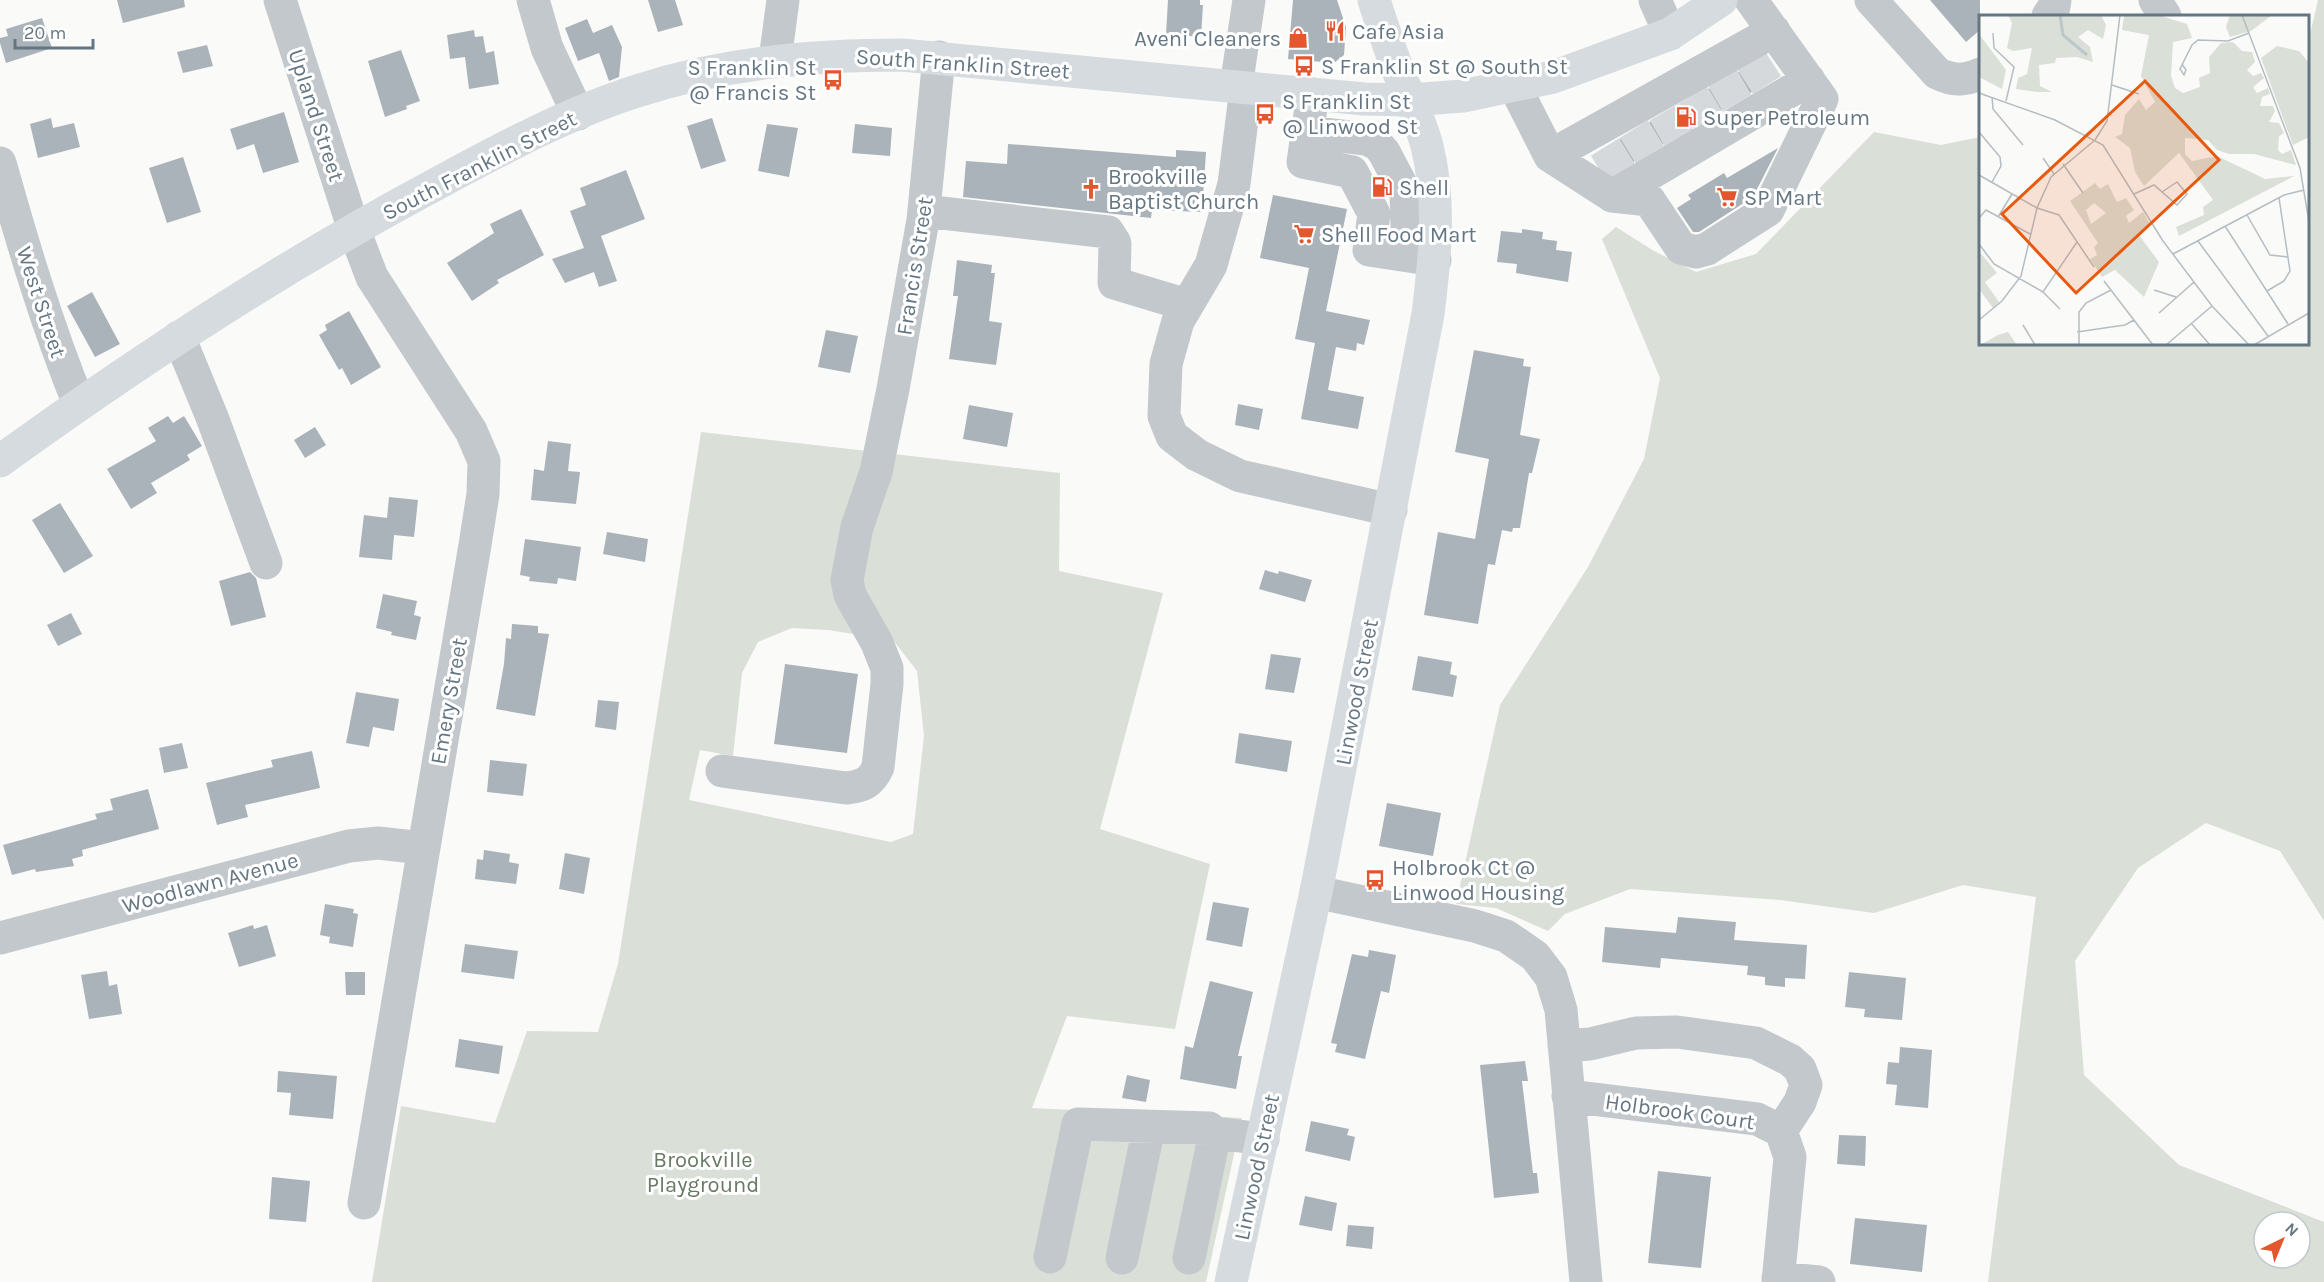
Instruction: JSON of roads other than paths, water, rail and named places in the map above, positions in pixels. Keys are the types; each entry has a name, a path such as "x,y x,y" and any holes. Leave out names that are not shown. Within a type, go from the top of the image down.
{"main road":[{"name":"Linwood Street","path":"1231,1282 1316,892 1428,314 1421,257 1437,218 1434,179 1427,144 1374,0"},
{"name":"South Franklin Street","path":"0,461 79,404 179,337 354,230 496,152 578,114 637,91 721,69 775,60 838,55 939,57 1313,94 1410,100 1462,96 1553,76 1670,34 1722,0"}],"street":[{"name":"Upland Street","path":"280,0 354,230"},
{"path":"533,0 547,48 578,114"},
{"path":"775,60 783,0"},
{"path":"1249,0 1234,184 1211,265 1178,321 1166,364 1164,416 1172,436 1197,456 1240,476 1391,510"},
{"path":"1655,0 1670,34"},
{"path":"1550,156 1612,167 1648,200 1681,248 1696,252 1725,240 1768,210 1822,99 1751,0"},
{"path":"1871,0 1937,73 1950,80 1969,79 1979,74"},
{"path":"2049,15 2054,7 2055,0"},
{"path":"2155,0 2164,15"},
{"path":"1612,167 1642,142 1760,73 1773,31"},
{"name":"Francis Street","path":"722,771 846,788 862,786 872,779 878,767 887,684 886,668 877,643 850,596 847,580 857,527 876,472 895,378 924,211 939,57"},
{"path":"1550,156 1612,167 1642,142 1760,73 1809,80"},
{"path":"1514,85 1550,156"},
{"path":"1313,94 1307,132 1366,139 1377,144 1384,152 1406,194 1421,257"},
{"name":"West Street","path":"0,163 32,276 79,404"},
{"path":"924,211 1108,232 1115,243 1114,283 1187,305"},
{"name":"Emery Street","path":"354,230 372,278 471,431 484,461 483,494 476,545 364,1203"},
{"path":"179,337 212,417 266,563"},
{"name":"Woodlawn Avenue","path":"0,938 349,846 378,843 423,848"},
{"name":"Holbrook Court","path":"1316,892 1475,926 1506,936 1536,956 1551,977 1561,1010 1587,1282"},
{"path":"1564,1046 1590,1044 1636,1033 1677,1032 1756,1043 1790,1060 1800,1069 1806,1085 1800,1102 1781,1131"},
{"name":"Holbrook Court","path":"1568,1096 1757,1119 1781,1131 1790,1157 1778,1280"},
{"path":"1050,1257 1078,1124 1209,1128 1215,1133 1263,1139"},
{"path":"1122,1258 1149,1126"},
{"path":"1189,1258 1215,1133"},
{"path":"1778,1280 1819,1282"}],"tunnel":[{"path":"1751,60 1767,85"},
{"path":"1722,77 1737,103"},
{"path":"1693,95 1708,120"},
{"path":"1664,112 1679,138"},
{"path":"1634,129 1650,155"},
{"path":"1605,147 1621,173"}],"place":[{"name":"Cafe Asia","path":"1335,31"},
{"name":"Aveni Cleaners","path":"1298,38"},
{"name":"S Franklin St @ South St","path":"1304,66"},
{"name":"S Franklin St @ Francis St","path":"833,80"},
{"name":"S Franklin St @ Linwood St","path":"1265,114"},
{"name":"Super Petroleum","path":"1686,117"},
{"name":"Shell","path":"1382,187"},
{"name":"Brookville Baptist Church","path":"1091,189"},
{"name":"SP Mart","path":"1727,197"},
{"name":"Shell Food Mart","path":"1304,234"},
{"name":"Holbrook Ct @ Linwood Housing","path":"1375,880"}],"park label":[{"name":"Brookville Playground","path":"703,1172"}]}
